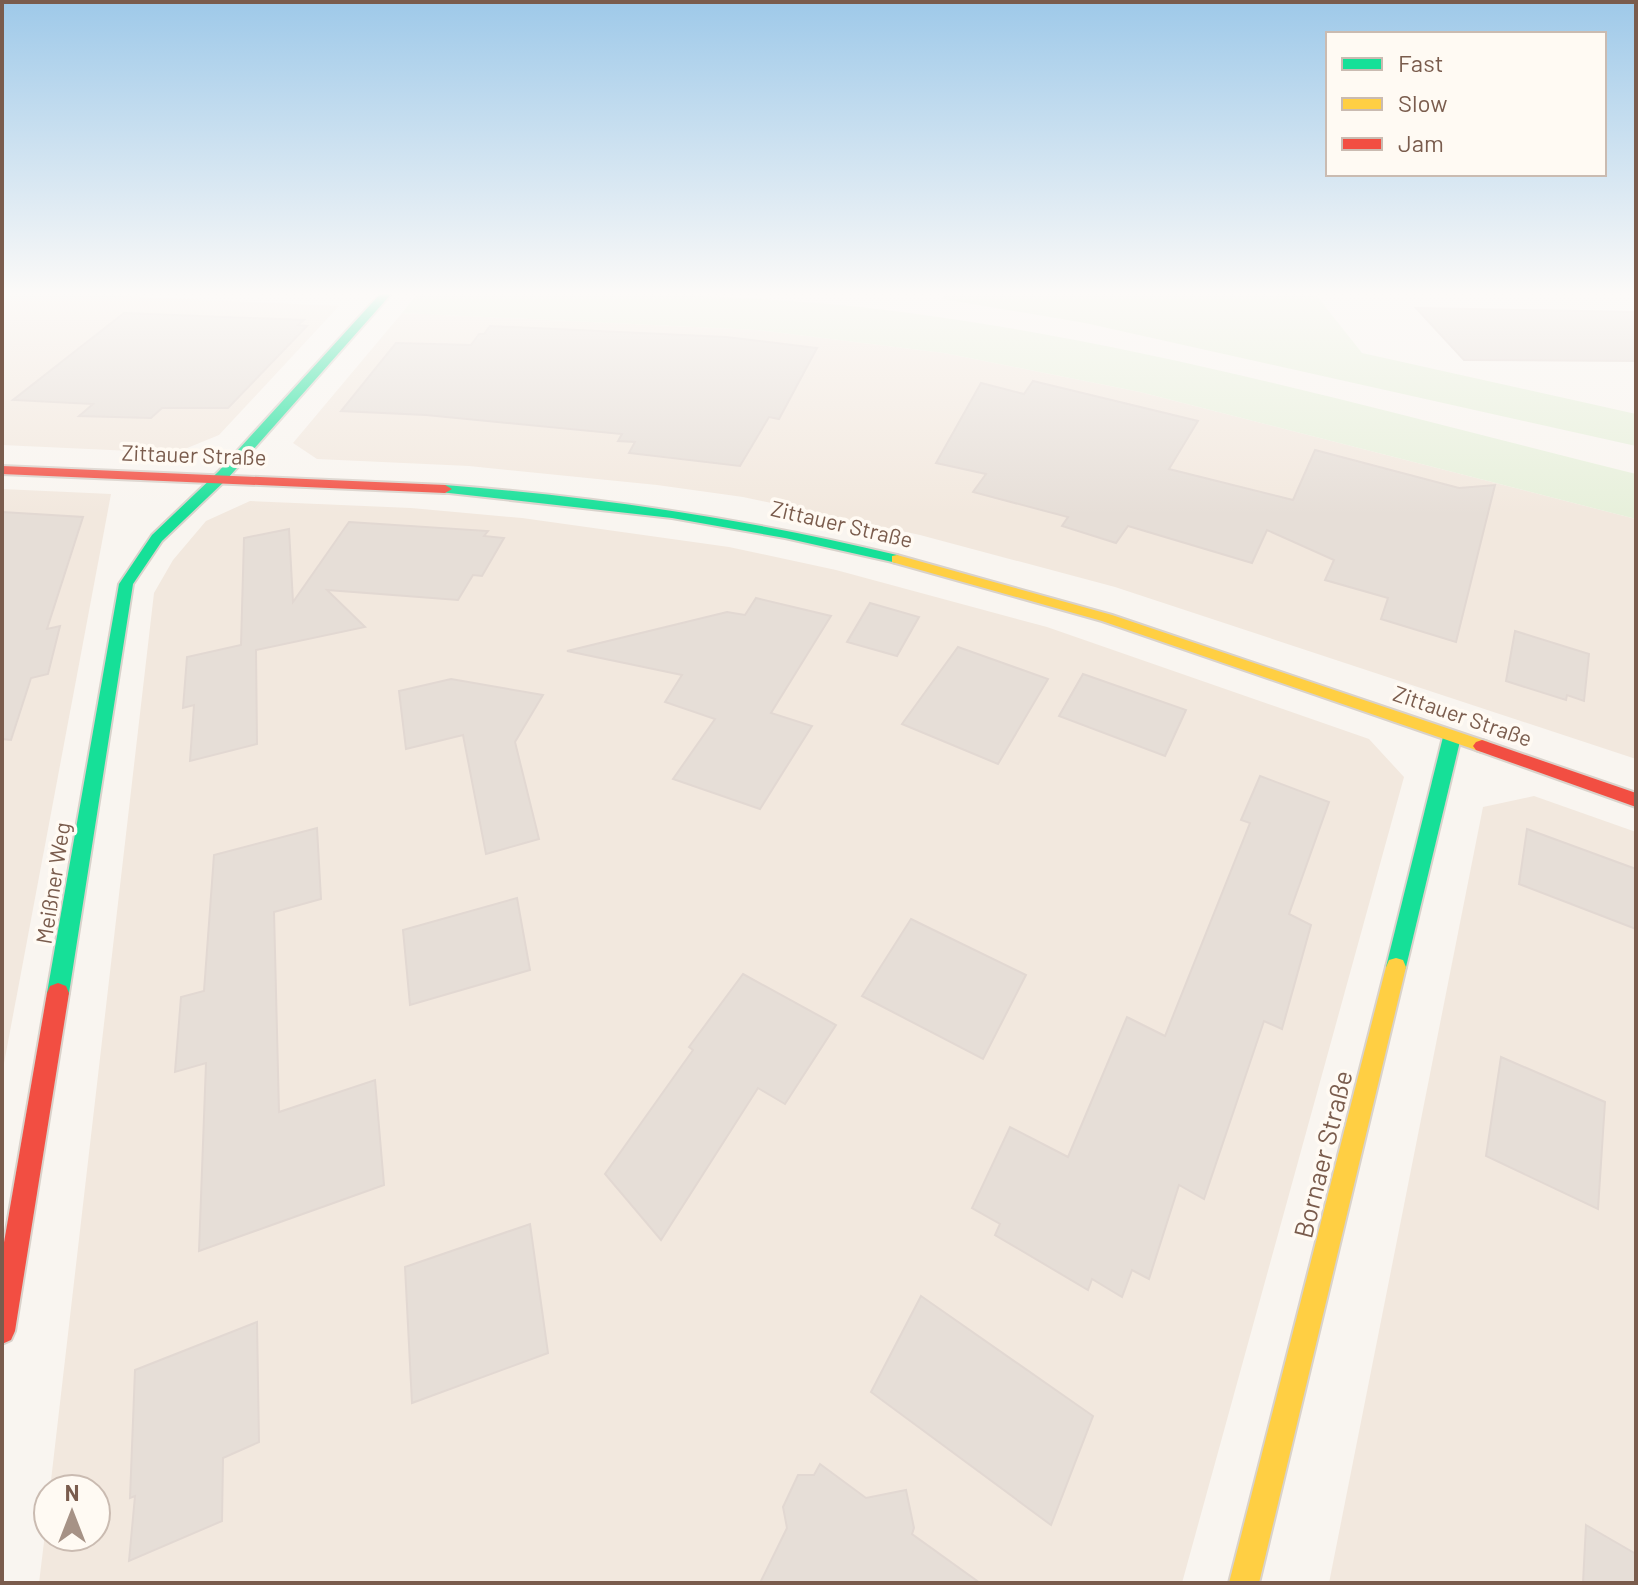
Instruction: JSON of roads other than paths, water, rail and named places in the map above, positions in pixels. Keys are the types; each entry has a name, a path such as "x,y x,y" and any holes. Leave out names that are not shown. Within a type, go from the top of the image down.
{"street":[{"name":"Meißner Weg","path":"2,1331 126,584 136,560 187,506 219,479 320,367"},
{"name":"Zittauer Straße","path":"2,470 423,486 540,496 780,532 1001,586 1157,633 1636,800"},
{"name":"Bornaer Straße","path":"1244,1583 1452,737"}]}
